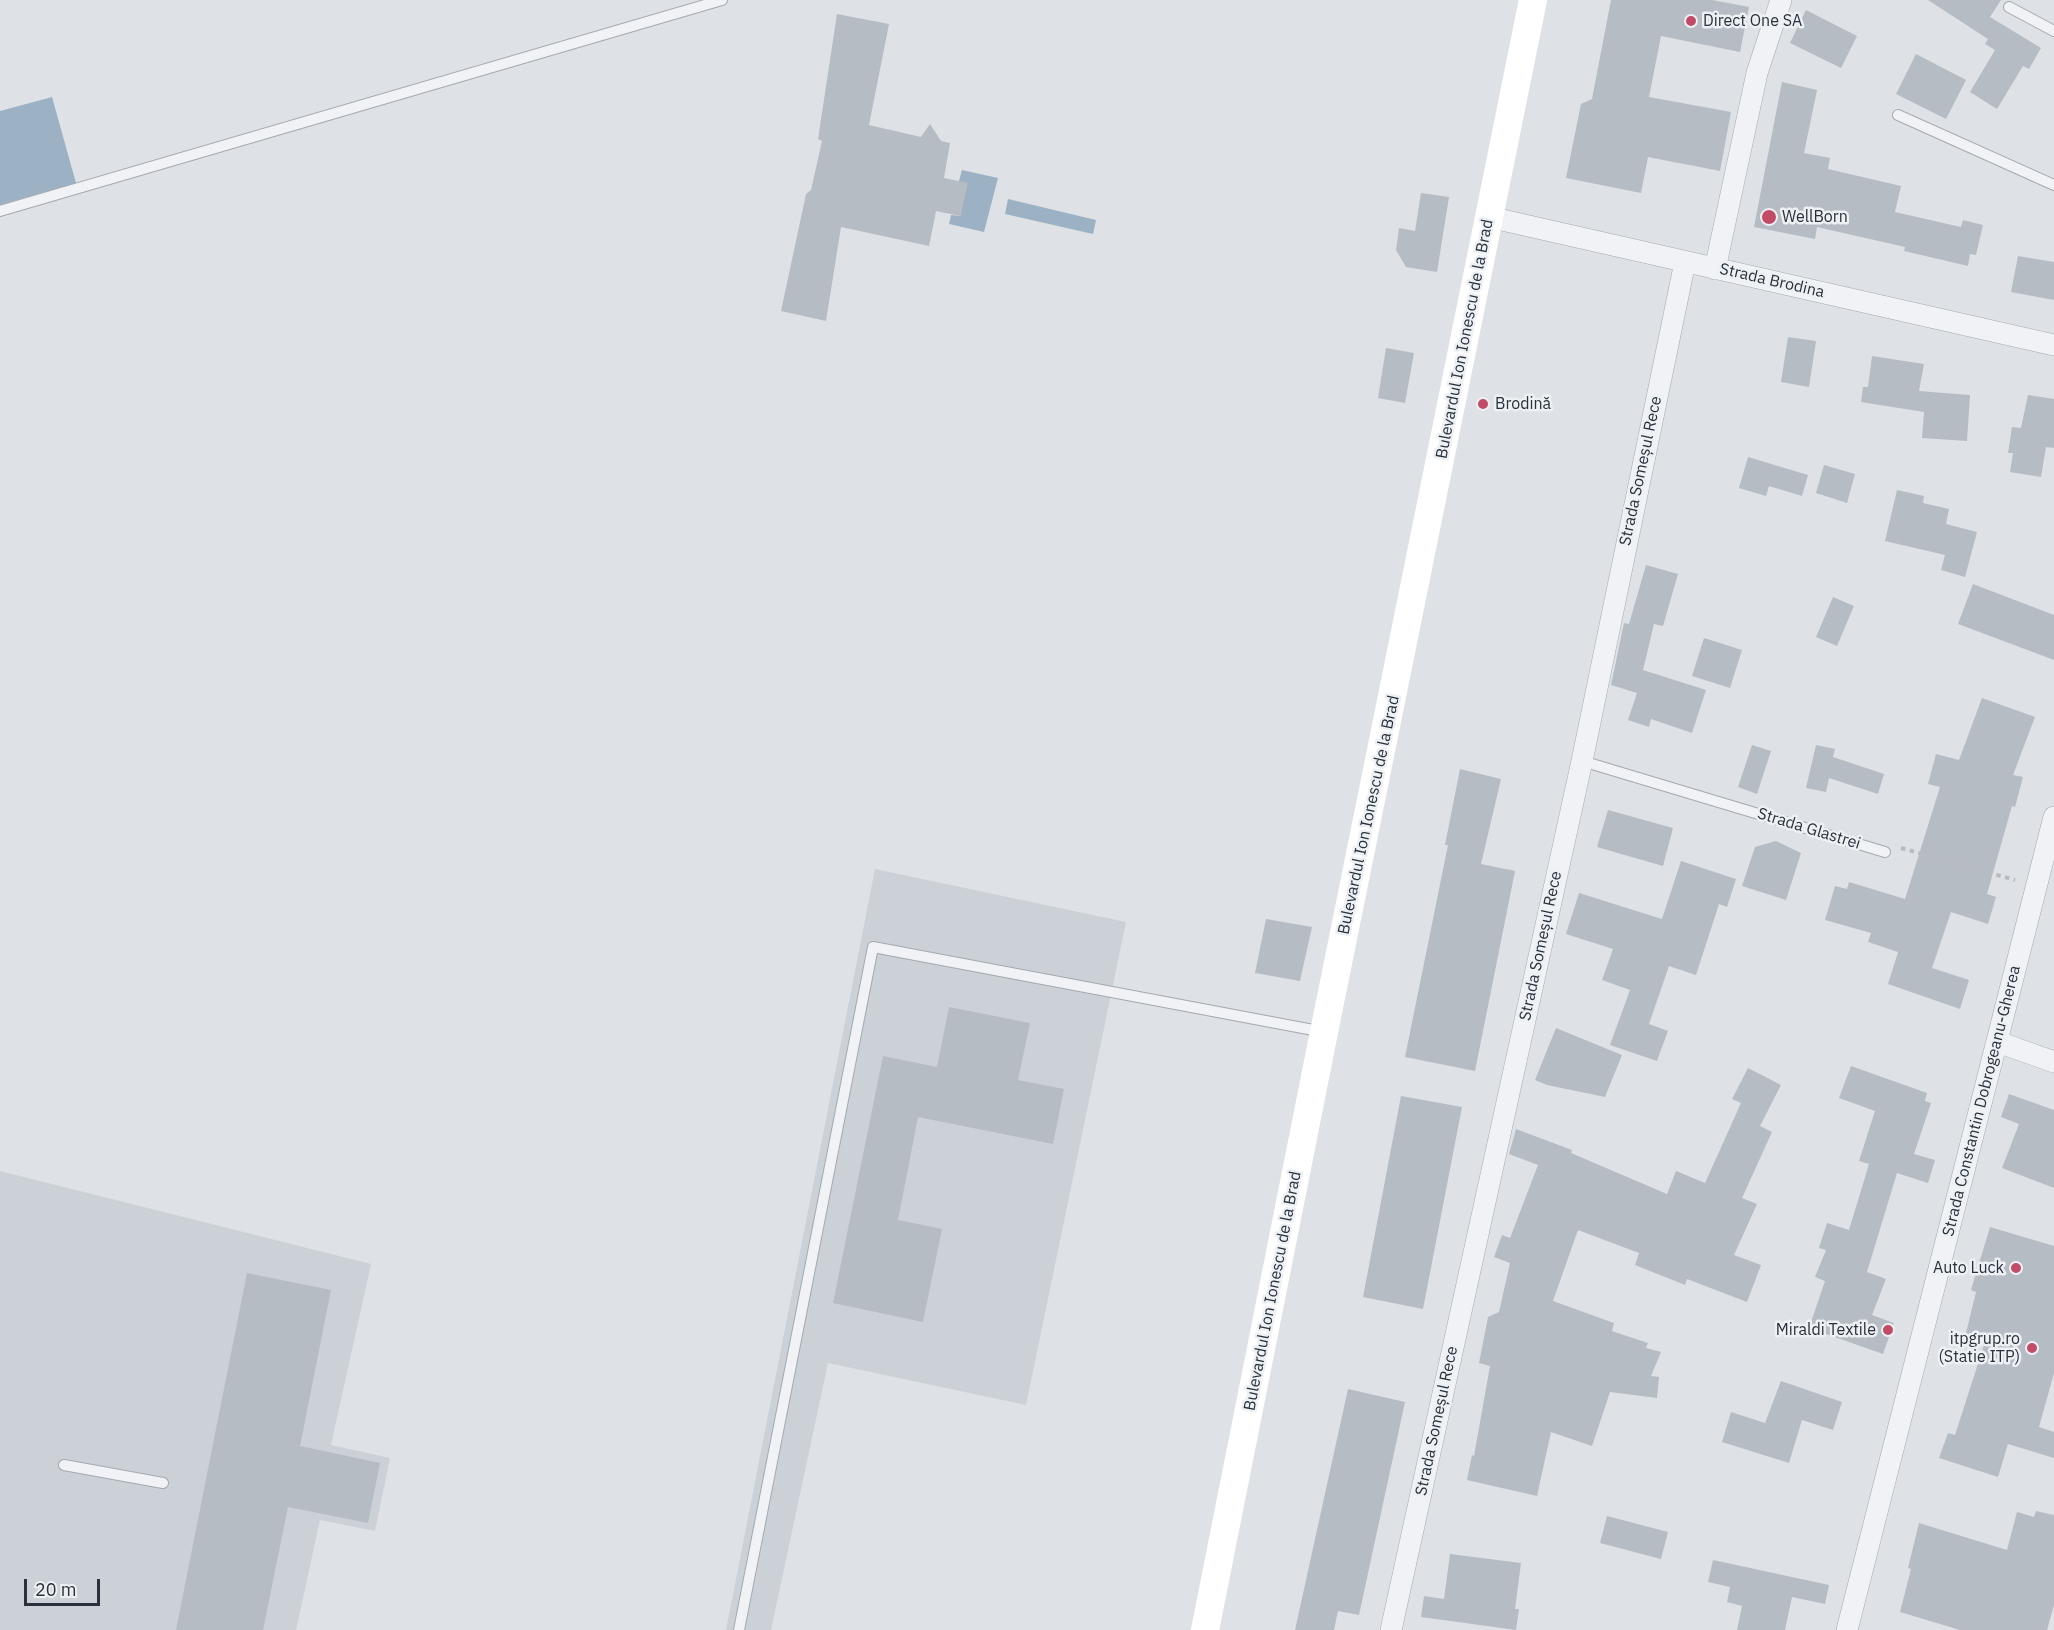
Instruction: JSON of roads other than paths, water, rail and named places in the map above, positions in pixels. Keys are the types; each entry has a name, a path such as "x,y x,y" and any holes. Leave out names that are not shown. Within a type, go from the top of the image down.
{"main road":[{"name":"Bulevardul Ion Ionescu de la Brad","path":"1205,1630 1533,0"}],"street":[{"path":"1715,268 1757,73 1781,0"},
{"name":"Strada Brodina","path":"1489,218 2054,345"},
{"name":"Strada Someșul Rece","path":"1391,1630 1582,761 1685,262"},
{"name":"Strada Constantin Dobrogeanu-Gherea","path":"1847,1630 2054,817"},
{"path":"1998,1042 2054,1062"}],"lane":[{"path":"0,211 722,0"},
{"path":"2009,7 2054,31"},
{"path":"1898,115 2054,185"},
{"name":"Strada Glastrei","path":"1582,761 1885,852"},
{"path":"739,1630 873,947 1324,1032"},
{"path":"64,1465 163,1483"}],"water":[{"path":"52,97 76,183 0,205 0,111"},
{"path":"962,170 998,178 984,232 949,224 951,215 960,216 963,202 959,181"},
{"path":"1008,199 1096,220 1093,234 1005,214"}],"place":[{"name":"Direct One SA","path":"1691,21"},
{"name":"WellBorn","path":"1769,217"},
{"name":"Brodină","path":"1483,404"},
{"name":"Auto Luck","path":"2016,1268"},
{"name":"Miraldi Textile","path":"1888,1330"},
{"name":"itpgrup.ro (Statie ITP)","path":"2032,1348"}]}
